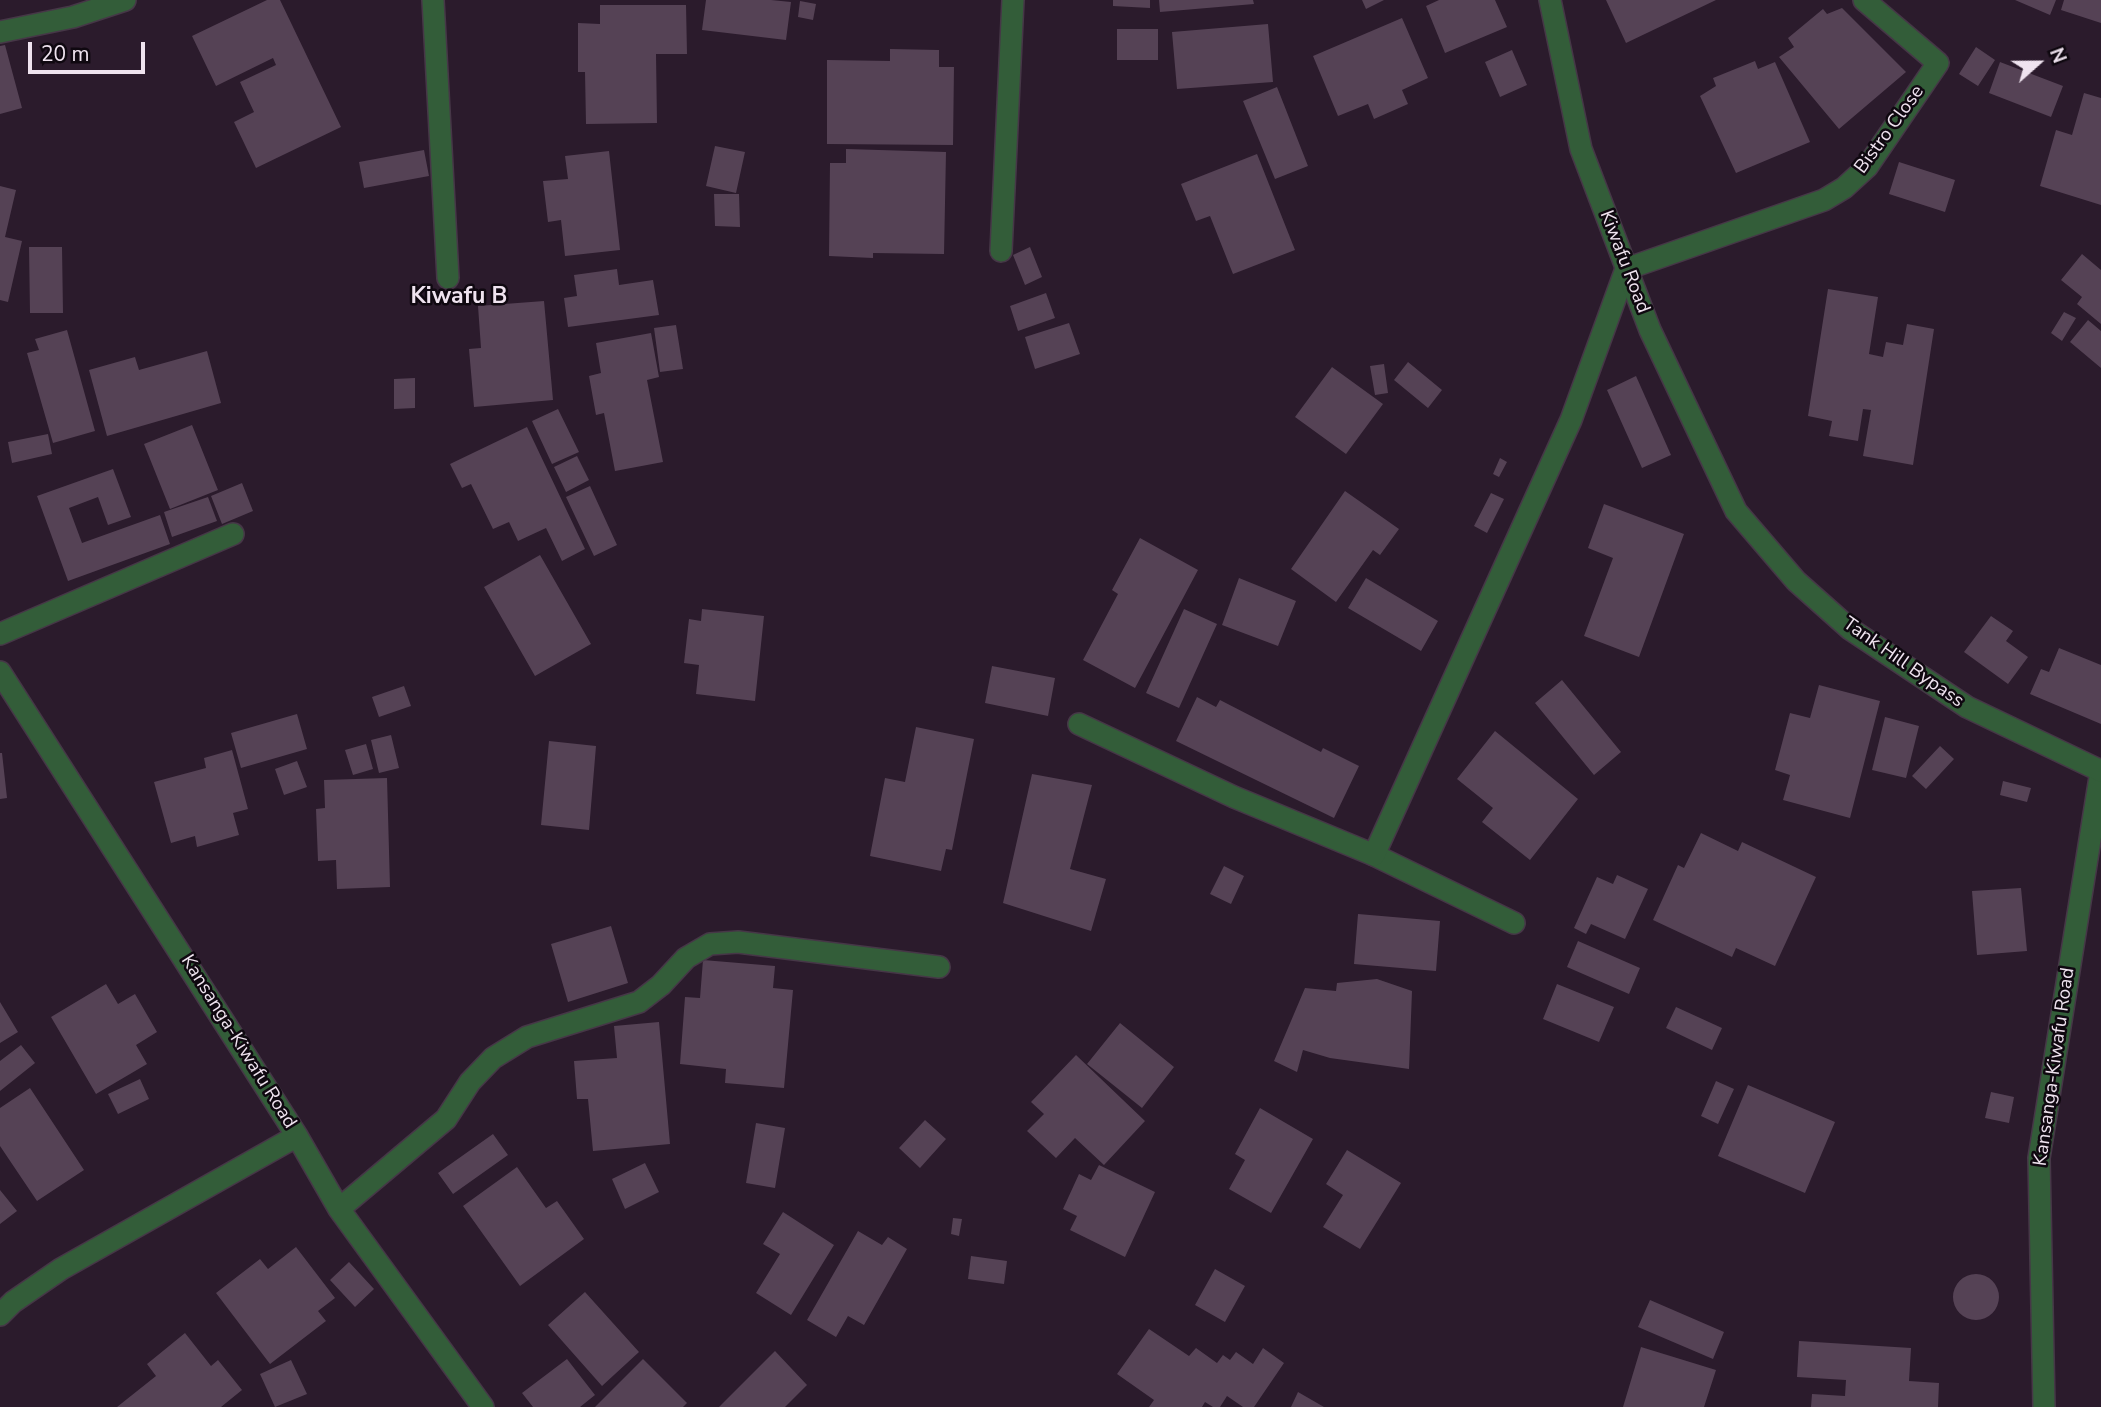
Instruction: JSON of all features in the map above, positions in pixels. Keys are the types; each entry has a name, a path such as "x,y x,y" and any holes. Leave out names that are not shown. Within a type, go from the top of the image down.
{"street":[{"path":"0,32 73,17 125,0"},
{"path":"433,0 448,278"},
{"path":"1001,251 1013,0"},
{"name":"Kiwafu Road","path":"1550,0 1581,149 1650,330 1736,511"},
{"name":"Bistro Close","path":"1626,269 1824,200 1844,188 1867,167 1938,63 1864,0"},
{"path":"1374,855 1571,420 1626,269"},
{"name":"Tank Hill Bypass","path":"1736,511 1796,581 1850,629 1967,707 2101,771"},
{"path":"0,634 233,534"},
{"name":"Kansanga-Kiwafu Road","path":"0,672 297,1136 339,1209 483,1407"},
{"path":"1079,724 1234,797 1374,855 1514,923"},
{"name":"Kansanga-Kiwafu Road","path":"2044,1407 2039,1158 2101,771"},
{"path":"339,1209 446,1119 470,1082 493,1058 527,1037 639,1002 661,985 686,958 710,944 738,942 939,967"},
{"path":"0,1315 13,1302 61,1269 297,1136"}],"building":[{"path":"267,0 280,0 341,127 256,168 234,122 254,112 240,82 276,65 273,58 216,86 192,36"},
{"path":"706,0 791,2 786,40 702,30"},
{"path":"1113,0 1150,0 1150,8 1113,6"},
{"path":"1159,0 1253,0 1254,4 1160,12"},
{"path":"1362,0 1384,0 1366,9"},
{"path":"1439,0 1495,0 1507,27 1445,53 1426,6"},
{"path":"1606,0 1716,0 1626,43"},
{"path":"2015,0 2056,0 2050,15"},
{"path":"2064,0 2101,0 2101,23 2061,10"},
{"path":"800,1 816,4 813,20 798,17"},
{"path":"600,5 686,5 687,54 656,54 657,123 586,124 585,72 578,72 578,23 600,24"},
{"path":"1842,8 1906,72 1839,129 1779,57 1794,47 1788,38 1823,9 1827,14"},
{"path":"1402,18 1428,78 1402,90 1408,104 1374,119 1368,104 1338,116 1313,56"},
{"path":"1268,24 1273,82 1177,89 1172,32"},
{"path":"1117,29 1158,29 1158,60 1117,60"},
{"path":"5,45 22,108 0,114 0,46"},
{"path":"1976,47 1995,60 1978,86 1959,74"},
{"path":"890,49 939,50 939,67 954,67 953,145 827,144 827,60 890,61"},
{"path":"1512,50 1527,85 1500,97 1485,62"},
{"path":"1755,61 1758,69 1775,62 1810,142 1736,173 1700,96 1716,86 1713,78"},
{"path":"2000,62 2063,86 2051,117 1989,93"},
{"path":"1277,87 1308,166 1275,179 1243,101"},
{"path":"2084,93 2101,98 2101,205 2040,186 2056,130 2072,135"},
{"path":"715,146 745,152 736,193 706,186"},
{"path":"846,149 946,152 944,254 873,253 873,258 829,256 830,163 846,163"},
{"path":"424,150 429,176 364,188 359,162"},
{"path":"609,151 620,250 565,256 561,220 548,222 543,181 568,179 565,156"},
{"path":"1257,154 1295,250 1233,274 1210,216 1196,221 1181,184"},
{"path":"1899,162 1955,180 1945,212 1889,194"},
{"path":"0,186 16,190 5,237 22,241 8,302 0,300"},
{"path":"714,194 739,194 740,227 715,226"},
{"path":"29,247 62,247 63,313 30,313"},
{"path":"1030,247 1042,277 1025,285 1013,255"},
{"path":"2082,254 2101,270 2101,324 2077,304 2082,297 2061,280"},
{"path":"617,269 619,285 653,280 659,315 568,327 564,298 577,296 574,275"},
{"path":"1828,289 1878,297 1869,354 1883,357 1886,342 1903,345 1907,324 1934,329 1913,465 1863,456 1871,410 1863,409 1858,441 1829,436 1832,421 1808,416"},
{"path":"1046,293 1055,318 1018,331 1010,306"},
{"path":"544,301 553,400 474,407 469,349 481,348 478,306"},
{"path":"2064,312 2076,318 2062,341 2051,333"},
{"path":"2088,320 2101,331 2101,368 2070,342"},
{"path":"1069,323 1080,354 1035,369 1025,337"},
{"path":"676,325 683,369 660,372 654,328"},
{"path":"67,330 95,431 53,443 27,353 39,350 35,339"},
{"path":"651,333 659,377 647,380 663,462 615,471 604,413 596,415 589,376 601,373 596,343"},
{"path":"207,351 221,403 107,436 89,370 135,357 139,370"},
{"path":"1408,362 1442,390 1428,408 1394,380"},
{"path":"1384,364 1388,393 1375,395 1370,366"},
{"path":"1332,367 1383,404 1346,454 1295,417"},
{"path":"1636,376 1671,455 1642,468 1607,390"},
{"path":"415,378 415,408 394,409 394,379"},
{"path":"558,409 579,452 552,464 532,421"},
{"path":"192,425 218,490 170,509 144,444"},
{"path":"527,427 585,549 562,561 546,528 518,541 509,522 493,529 471,484 462,488 450,464"},
{"path":"48,434 52,454 12,463 8,442"},
{"path":"577,456 589,480 566,492 554,467"},
{"path":"1500,458 1507,462 1499,477 1493,474"},
{"path":"113,469 131,517 108,525 98,497 69,508 82,543 160,515 170,544 68,581 37,496"},
{"path":"242,483 253,511 222,524 211,496"},
{"path":"590,486 617,545 594,556 566,497"},
{"path":"1345,491 1399,529 1380,555 1373,550 1336,602 1291,569"},
{"path":"1491,493 1504,499 1487,533 1474,526"},
{"path":"208,497 217,521 172,537 164,512"},
{"path":"1604,504 1684,534 1639,657 1584,636 1613,558 1588,548"},
{"path":"1140,538 1198,570 1135,688 1083,660 1118,594 1112,590"},
{"path":"540,555 591,644 535,676 484,587"},
{"path":"1239,578 1296,601 1278,646 1222,625"},
{"path":"1366,578 1438,621 1421,651 1348,608"},
{"path":"702,609 764,616 755,701 696,694 699,665 684,663 689,619 701,621"},
{"path":"1184,609 1217,624 1179,708 1146,693"},
{"path":"1991,616 2013,631 2006,641 2028,657 2008,684 1964,652"},
{"path":"2059,648 2101,665 2101,724 2030,694 2041,669 2049,672"},
{"path":"992,666 1055,678 1048,716 985,703"},
{"path":"1562,680 1621,752 1594,775 1535,703"},
{"path":"1819,685 1880,701 1850,818 1783,800 1790,775 1775,770 1790,713 1810,718"},
{"path":"404,686 411,706 379,717 372,697"},
{"path":"1197,697 1216,707 1220,700 1321,752 1323,748 1359,766 1334,818 1176,741"},
{"path":"297,714 307,749 241,768 231,733"},
{"path":"1885,717 1919,726 1906,778 1872,770"},
{"path":"916,727 974,739 952,850 946,849 941,871 870,856 885,778 905,782"},
{"path":"1495,731 1578,799 1530,860 1482,822 1493,808 1457,779"},
{"path":"391,735 399,768 379,773 371,740"},
{"path":"549,741 596,746 589,830 541,825"},
{"path":"366,744 373,769 353,775 345,750"},
{"path":"1940,746 1954,759 1926,789 1912,776"},
{"path":"232,750 248,809 233,813 239,835 197,847 195,836 171,843 154,782 206,768 204,758"},
{"path":"0,753 7,798 0,799"},
{"path":"297,761 307,787 284,795 275,769"},
{"path":"1032,774 1092,785 1070,869 1106,879 1091,931 1003,903"},
{"path":"387,778 390,887 337,889 336,860 318,861 316,809 325,808 324,780"},
{"path":"2003,781 2031,788 2027,802 2000,795"},
{"path":"1701,833 1738,851 1742,842 1816,877 1775,966 1736,948 1732,957 1653,920 1678,865 1684,868"},
{"path":"1224,866 1244,876 1231,904 1210,894"},
{"path":"1617,875 1648,889 1625,939 1591,924 1586,934 1574,928 1597,877 1613,884"},
{"path":"2021,888 2027,951 1977,955 1972,891"},
{"path":"1358,914 1440,921 1436,971 1354,964"},
{"path":"611,926 628,983 568,1002 551,944"},
{"path":"1578,941 1640,968 1629,994 1567,967"},
{"path":"703,960 775,966 773,988 793,990 784,1088 725,1083 726,1069 680,1064 685,997 700,998"},
{"path":"1377,979 1412,991 1409,1069 1330,1058 1303,1050 1297,1072 1274,1061 1305,988 1336,991 1337,983"},
{"path":"106,984 118,1004 135,994 157,1032 136,1045 147,1064 96,1094 51,1017"},
{"path":"1557,984 1614,1007 1599,1042 1543,1019"},
{"path":"0,1002 18,1032 0,1043"},
{"path":"1676,1007 1722,1028 1712,1050 1666,1028"},
{"path":"659,1022 670,1144 593,1151 588,1099 577,1099 574,1061 617,1058 614,1026"},
{"path":"1120,1023 1174,1067 1142,1108 1087,1064"},
{"path":"21,1045 35,1063 0,1091 0,1061"},
{"path":"1076,1055 1145,1121 1104,1165 1075,1138 1056,1158 1027,1131 1044,1114 1031,1102"},
{"path":"140,1079 149,1099 118,1114 108,1094"},
{"path":"1716,1081 1734,1089 1718,1124 1701,1116"},
{"path":"1748,1085 1835,1122 1805,1193 1718,1156"},
{"path":"30,1088 84,1170 37,1201 0,1146 0,1108"},
{"path":"1991,1092 2014,1097 2009,1123 1985,1118"},
{"path":"1260,1108 1313,1139 1271,1213 1229,1189 1245,1160 1235,1154"},
{"path":"925,1120 946,1139 920,1168 899,1148"},
{"path":"756,1123 785,1128 775,1188 746,1183"},
{"path":"493,1134 508,1155 453,1194 438,1173"},
{"path":"1347,1150 1401,1183 1360,1249 1323,1227 1343,1195 1326,1184"},
{"path":"645,1163 659,1192 625,1209 612,1179"},
{"path":"1099,1165 1155,1192 1125,1257 1070,1230 1077,1216 1063,1209 1079,1174 1091,1180"},
{"path":"517,1167 546,1208 557,1201 584,1239 520,1286 463,1206"},
{"path":"0,1190 17,1211 0,1224"},
{"path":"783,1212 834,1245 791,1315 756,1293 780,1254 763,1244"},
{"path":"953,1218 962,1219 959,1236 951,1234"},
{"path":"858,1231 882,1245 888,1237 907,1249 864,1325 848,1316 836,1337 807,1320"},
{"path":"296,1247 335,1298 318,1311 326,1321 270,1364 216,1293 260,1259 268,1269"},
{"path":"971,1256 1007,1261 1004,1284 968,1279"},
{"path":"349,1262 374,1289 355,1307 330,1280"},
{"path":"1215,1269 1245,1286 1225,1322 1195,1305"},
{"path":"1976,1274 1992,1281 1999,1297 1992,1313 1976,1320 1960,1313 1953,1297 1960,1281"},
{"path":"585,1292 639,1352 602,1386 548,1325"},
{"path":"1650,1300 1724,1332 1713,1359 1638,1327"},
{"path":"1149,1329 1189,1356 1196,1348 1217,1363 1223,1355 1230,1360 1236,1352 1253,1364 1263,1348 1284,1363 1254,1407 1243,1407 1227,1396 1220,1407 1213,1407 1205,1402 1202,1407 1149,1407 1154,1400 1117,1374"},
{"path":"185,1333 211,1366 218,1360 242,1390 221,1407 117,1407 156,1376 147,1364"},
{"path":"1799,1341 1911,1348 1909,1381 1939,1383 1938,1407 1811,1407 1812,1394 1845,1396 1846,1380 1797,1377"},
{"path":"1641,1347 1716,1370 1704,1407 1623,1407"},
{"path":"775,1351 807,1385 785,1407 719,1407"},
{"path":"567,1359 595,1395 580,1407 533,1407 522,1393"},
{"path":"643,1359 687,1403 683,1407 595,1407"},
{"path":"291,1360 307,1394 275,1407 260,1374"},
{"path":"1298,1392 1324,1407 1291,1407"}],"district":[{"name":"Kiwafu B","path":"459,297"}]}
